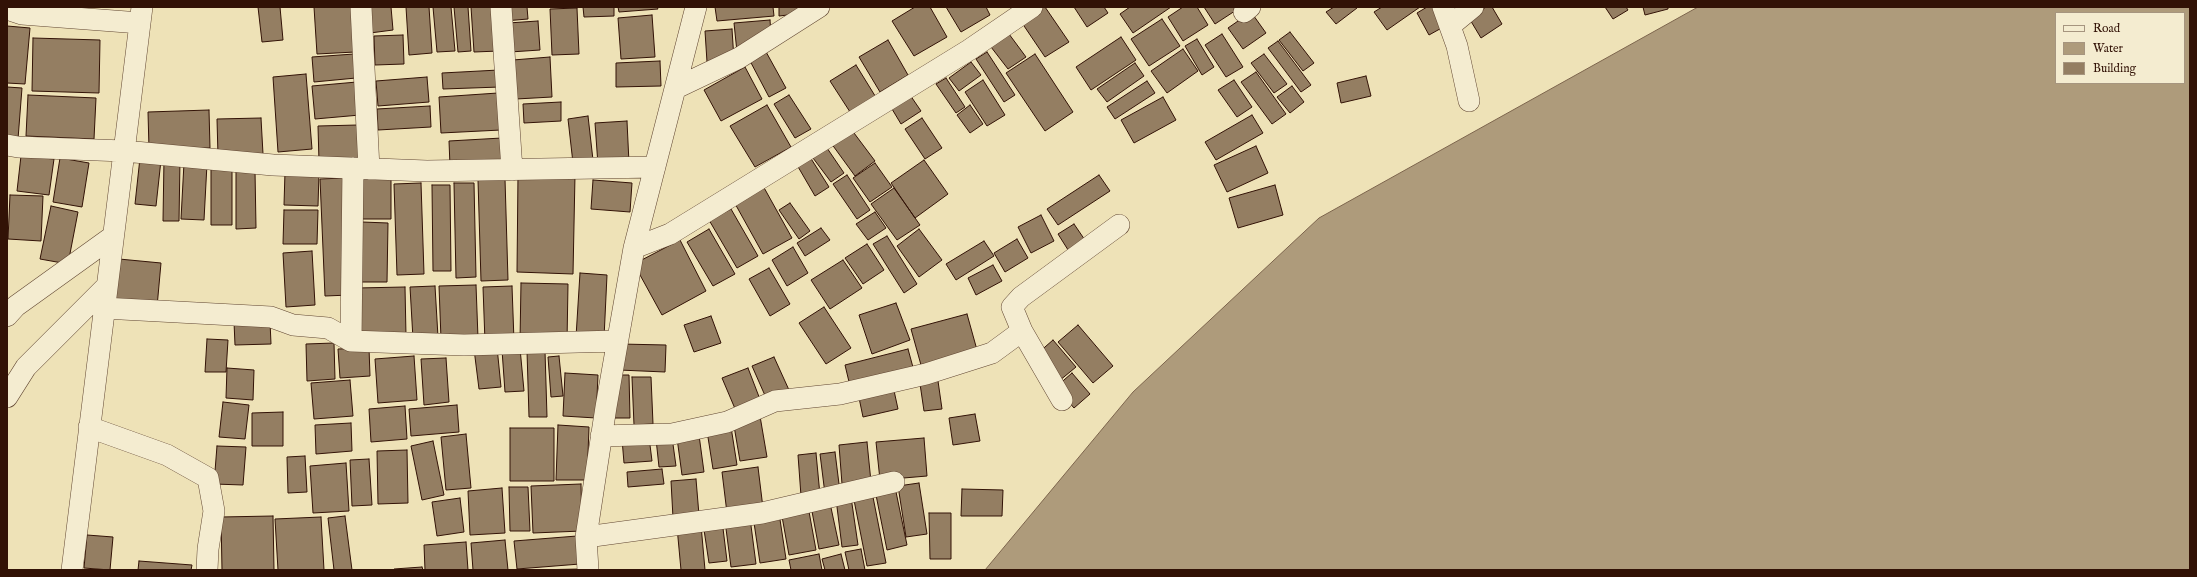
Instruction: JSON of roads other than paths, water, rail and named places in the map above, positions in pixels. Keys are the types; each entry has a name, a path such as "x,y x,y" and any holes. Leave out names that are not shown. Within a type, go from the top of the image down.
{"street":[{"path":"351,341 361,169 361,7"},
{"path":"501,7 512,170"},
{"path":"588,570 586,536 601,436 634,248 696,7"},
{"path":"676,88 739,58 819,7"},
{"path":"634,248 670,234 969,50 1032,7"},
{"path":"1468,101 1457,46 1446,16 1473,7"},
{"path":"7,9 22,14 141,15 103,308 72,570"},
{"path":"7,145 18,147 124,151 273,165 361,169 427,171 655,167"},
{"path":"1062,400 1022,331 1012,307 1021,297 1119,225"},
{"path":"7,316 16,306 112,237"},
{"path":"7,397 26,367 106,287"},
{"path":"103,308 271,317 293,325 328,328 351,341 464,345 617,341"},
{"path":"601,436 672,434 727,422 775,401 840,394 926,374 992,353 1022,331"},
{"path":"89,426 167,455 208,478 214,511 208,549 207,570"},
{"path":"586,536 762,513 894,482"}],"water":[{"path":"1698,7 2190,7 2190,570 985,570 1133,392 1319,218"}]}
